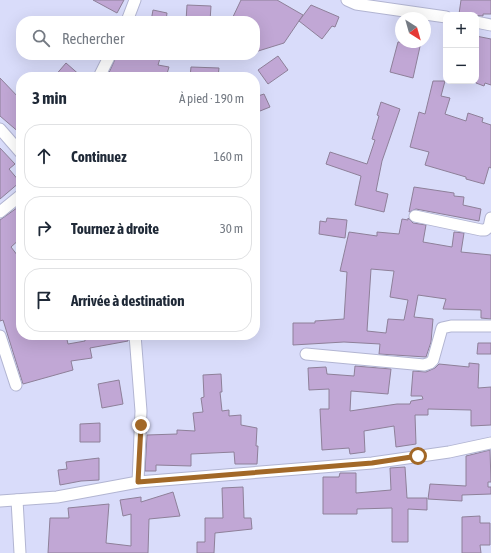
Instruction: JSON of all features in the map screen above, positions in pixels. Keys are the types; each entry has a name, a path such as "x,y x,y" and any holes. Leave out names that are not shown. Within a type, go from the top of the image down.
{"street":[{"path":"129,16 135,0"},
{"path":"347,0 356,4 387,7 443,16"},
{"path":"479,23 491,25"},
{"path":"102,72 108,60"},
{"path":"0,129 16,147"},
{"path":"0,212 16,199"},
{"path":"415,216 481,230 485,230 491,218"},
{"path":"306,354 424,365 430,364 433,360 439,333 444,326 491,326"},
{"path":"0,336 16,385"},
{"path":"135,340 138,352 141,411 138,482"},
{"path":"0,501 57,497 138,482 372,463 449,452 491,443"},
{"path":"17,500 20,553"}],"building":[{"path":"93,0 124,0 117,13"},
{"path":"241,0 277,0 303,15 284,43 260,50 260,16 233,16"},
{"path":"461,0 491,0 491,14 483,14 483,16 479,16 479,12 459,12"},
{"path":"187,5 211,6 210,16 186,16"},
{"path":"311,5 339,17 335,27 332,26 322,39 299,21"},
{"path":"153,10 167,13 167,16 152,16"},
{"path":"479,37 491,39 491,85 485,83 484,86 479,84"},
{"path":"396,48 420,48 413,78 390,72"},
{"path":"278,56 288,70 268,84 258,70"},
{"path":"115,60 160,60 158,65 169,67 168,72 109,72"},
{"path":"66,63 76,72 58,72"},
{"path":"191,67 219,68 219,72 190,72"},
{"path":"0,78 16,95 16,130 0,116"},
{"path":"433,81 443,81 444,84 441,96 450,98 445,114 466,121 468,113 483,118 482,122 491,125 491,168 489,167 484,184 425,165 429,152 410,147 419,112 425,114"},
{"path":"264,94 270,107 260,111 260,95"},
{"path":"381,102 400,109 382,161 376,191 388,194 384,212 355,205 361,176 326,164 330,152 367,164 375,140 372,139 379,116 377,115"},
{"path":"0,148 15,164 9,169 16,177 16,185 0,199"},
{"path":"414,187 454,193 454,196 464,197 463,205 481,209 479,221 416,209 409,212"},
{"path":"16,209 16,242 11,247 16,254 16,340 67,340 68,344 85,340 128,341 90,348 92,358 71,361 73,370 23,384 3,320 0,321 0,220"},
{"path":"327,218 347,220 345,238 319,234 320,221 326,222"},
{"path":"408,218 413,223 426,225 423,242 452,247 454,232 464,233 461,252 491,255 491,319 481,318 481,310 443,309 446,299 418,295 414,317 433,319 431,342 426,357 379,354 380,344 344,342 293,345 293,323 315,323 315,321 344,319 347,272 340,271 349,232 377,236 377,232 399,234 402,219 408,220","holes":["371,269 394,271 390,297 408,300 404,320 388,319 386,333 367,331"]},
{"path":"478,343 491,343 491,354 477,354"},
{"path":"469,363 479,364 478,388 491,387 491,425 471,426 471,410 428,409 428,415 415,415 416,444 396,447 394,426 364,431 365,452 350,454 349,448 322,450 320,409 329,409 329,389 309,390 308,368 326,367 327,374 354,376 355,366 391,369 388,394 351,391 350,411 397,404 410,404 411,401 423,399 422,396 411,396 413,371 426,372 435,368 439,364 469,367"},
{"path":"221,374 222,392 220,392 222,411 229,410 229,416 241,415 241,425 257,428 257,464 235,464 234,452 191,454 191,466 156,465 156,471 145,471 147,435 177,434 177,430 195,431 193,413 203,412 201,398 204,397 203,375"},
{"path":"119,380 123,404 102,408 98,384"},
{"path":"100,423 100,442 80,442 80,424"},
{"path":"490,450 491,482 488,482 488,487 491,487 491,494 462,495 462,501 428,499 430,484 466,486 466,456"},
{"path":"99,458 99,480 81,481 60,485 58,470 67,469 66,462"},
{"path":"405,467 407,498 427,498 427,510 408,509 408,542 392,542 392,508 357,509 357,514 323,514 323,477 339,477 340,473 356,473 356,493 391,490 390,468"},
{"path":"243,487 244,518 251,518 252,529 215,533 214,553 197,553 197,542 205,542 205,518 223,518 222,488"},
{"path":"173,492 180,516 149,519 148,553 48,553 50,518 69,518 68,508 109,504 106,543 131,546 131,514 123,516 120,500 141,497 141,502"},
{"path":"480,516 480,523 490,523 490,545 480,545 481,553 462,553 462,517"}],"route":[{"path":"141,425 138,482 372,463 418,456"}]}
